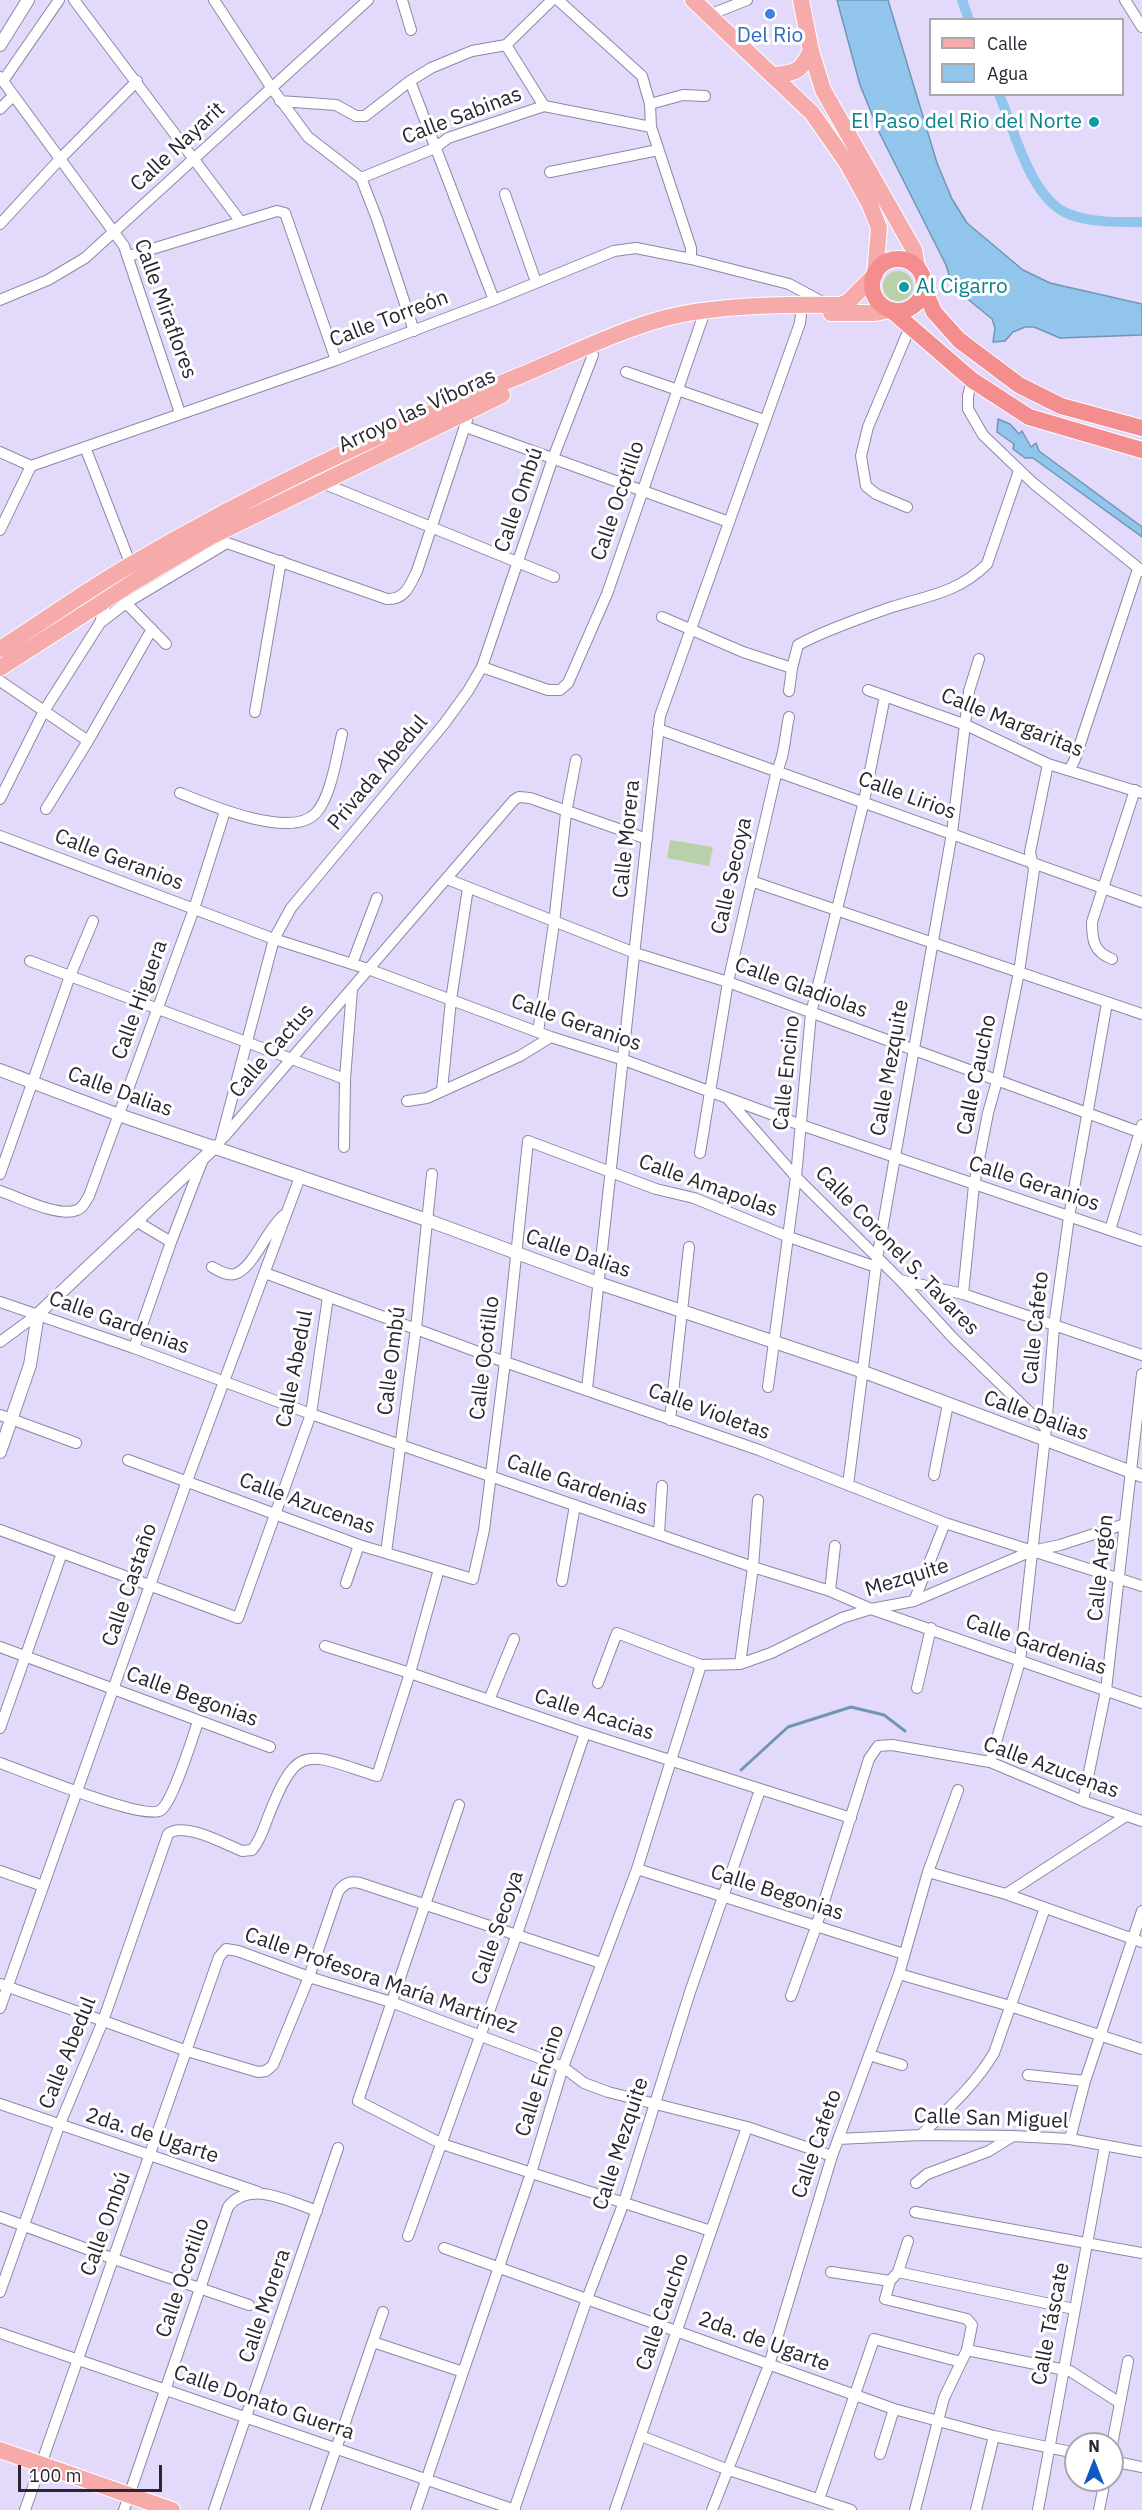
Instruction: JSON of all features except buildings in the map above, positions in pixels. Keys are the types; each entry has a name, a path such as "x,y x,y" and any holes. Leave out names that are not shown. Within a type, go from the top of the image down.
{"highway":[{"path":"891,310 898,311 912,307 922,296 924,289 924,281 917,267 903,260 886,262 874,274 873,292 877,300 972,380 1029,417 1140,445"},
{"path":"924,289 934,312 959,340 1019,385 1061,406 1142,428"}],"main road":[{"path":"693,0 774,75 825,129 870,205 879,228 874,274"},
{"path":"801,0 817,75 828,100 914,250 917,267"},
{"path":"774,75 799,70 811,51"},
{"name":"Arroyo las Víboras","path":"704,315 801,314 828,309 846,303 874,274"},
{"name":"Arroyo las Víboras","path":"0,649 305,471 592,351 704,315 828,309 874,313 891,310"},
{"name":"Arroyo las Víboras","path":"0,668 107,598 134,572 218,541 320,482 473,401"},
{"path":"0,2450 41,2464 126,2502 172,2510"}],"street":[{"path":"0,45 28,0"},
{"path":"2,79 59,0"},
{"path":"74,0 241,222"},
{"name":"Calle Nayarit","path":"0,300 67,269 85,258 368,0"},
{"path":"402,0 411,30"},
{"path":"280,100 336,105 356,116 365,116 410,81 458,56 506,45 552,0"},
{"path":"558,0 638,71 644,81 650,104 651,127 691,248 691,259"},
{"path":"709,15 747,0"},
{"path":"1125,0 1142,27"},
{"path":"219,2 271,87 314,143 361,178 414,331"},
{"path":"506,45 544,106"},
{"name":"Calle Miraflores","path":"2,79 121,240 129,256 180,413"},
{"path":"0,225 136,81"},
{"path":"410,81 494,300"},
{"path":"650,104 683,95 705,96"},
{"path":"0,109 13,96"},
{"name":"Calle Sabinas","path":"361,178 435,148 448,138 544,106 651,127"},
{"path":"550,172 658,150"},
{"path":"505,194 536,282"},
{"path":"129,256 281,211 287,216 336,360"},
{"name":"Calle Torreón","path":"31,466 336,360 494,300 614,251 649,250 789,284 828,309"},
{"name":"Calle Morera","path":"587,1389 658,729 690,628 800,323 801,314"},
{"name":"Calle Ocotillo","path":"482,666 548,690 560,690 568,683 607,594 704,315"},
{"path":"907,507 876,494 866,486 861,456 868,427 910,327"},
{"name":"Calle Ombú","path":"482,666 552,458 592,351"},
{"path":"626,372 764,420"},
{"path":"972,380 968,403 983,435 1019,471 1140,570 1070,769"},
{"path":"100,623 218,541 387,599 402,596 417,571 473,401"},
{"path":"466,427 729,522"},
{"path":"85,447 134,572"},
{"path":"0,452 31,466 0,530"},
{"path":"789,691 795,650 801,643 887,609 964,584 987,564 1019,471"},
{"path":"320,482 554,577"},
{"path":"255,712 281,561"},
{"path":"0,800 44,711 100,623 107,598"},
{"path":"126,603 166,644"},
{"path":"662,617 743,652 792,668"},
{"path":"46,809 152,629"},
{"name":"Calle Mezquite","path":"848,1485 876,1263 952,833 969,691 979,659"},
{"name":"Privada Abedul","path":"218,1143 274,939 297,899 444,724 468,691 482,666"},
{"path":"0,681 88,741"},
{"name":"Calle Margaritas","path":"868,690 966,725 1048,764 1139,792"},
{"name":"Calle Encino","path":"768,1387 796,1177 811,1013 864,801 885,696"},
{"name":"Calle Secoya","path":"700,1153 728,982 777,770 782,762 783,739 789,717"},
{"name":"Calle Lirios","path":"658,729 1142,902"},
{"path":"180,793 225,811 293,824 310,819 318,812 324,801 342,734"},
{"path":"538,1032 554,923 566,813 576,760"},
{"name":"Calle Caucho","path":"963,1294 974,1185 1019,972 1034,870 1030,852 1048,764"},
{"path":"1112,959 1096,949 1092,922 1139,792"},
{"name":"Calle Cactus","path":"38,1314 218,1143 519,797 530,798 566,813"},
{"name":"Calle Higuera","path":"0,1191 56,1211 71,1212 83,1206 89,1196 194,909 225,811"},
{"path":"566,813 647,839"},
{"name":"Calle Geranios","path":"0,836 274,939 368,969 551,1037 624,1060 894,1158 1142,1241"},
{"name":"Calle Gladiolas","path":"447,879 635,953 728,982 1086,1113 1141,1130"},
{"path":"751,881 1142,1014"},
{"path":"442,1090 451,1000 468,888"},
{"path":"352,964 377,898"},
{"path":"0,1174 70,976 93,921"},
{"path":"30,961 345,1079"},
{"path":"344,1147 345,1079 352,988"},
{"name":"Calle Cafeto","path":"990,1762 1020,1662 1045,1434 1054,1326 1086,1113 1107,1003"},
{"path":"407,1101 427,1098 520,1056 551,1037"},
{"name":"Calle Dalias","path":"0,1070 119,1115 218,1143 300,1177 427,1220 598,1283 864,1372 948,1404 1045,1434 1137,1474"},
{"name":"Calle Coronel S. Tavares","path":"725,1096 876,1263 900,1280 1045,1434"},
{"path":"1110,1230 1141,1130"},
{"name":"Calle Ocotillo","path":"473,1579 480,1553 505,1362 528,1141"},
{"name":"Calle Amapolas","path":"528,1141 656,1189 694,1198 789,1237 876,1263"},
{"path":"134,1348 204,1157"},
{"name":"Calle Ombú","path":"386,1552 416,1328 432,1174"},
{"name":"Calle Castaño","path":"0,2008 4,1986 43,1886 223,1381 300,1177"},
{"path":"212,1267 228,1274 240,1271 257,1251 274,1223 286,1213"},
{"path":"136,1221 171,1242"},
{"path":"670,1420 688,1247"},
{"name":"Calle Violetas","path":"265,1273 505,1362 759,1450 945,1523 1142,1586"},
{"path":"900,1280 963,1294 1142,1355"},
{"name":"Calle Abedul","path":"151,1586 238,1618 311,1414 328,1297"},
{"name":"Calle Gardenias","path":"0,1302 134,1348 311,1414 401,1443 753,1567 830,1591 871,1609 1142,1703"},
{"path":"0,1342 38,1314"},
{"path":"0,1452 6,1417 30,1365 38,1314"},
{"name":"Calle Argón","path":"1083,1801 1106,1690 1125,1524 1137,1474 1142,1374"},
{"path":"934,1475 948,1404"},
{"path":"6,1417 76,1443"},
{"name":"Calle Azucenas","path":"128,1460 358,1545 473,1579"},
{"path":"659,1534 662,1486"},
{"path":"740,1664 753,1567 758,1500"},
{"path":"562,1581 575,1505"},
{"path":"914,1600 945,1523"},
{"name":"Mezquite","path":"701,1665 740,1664 771,1653 842,1618 914,1600 1032,1551 1125,1524"},
{"path":"0,1530 151,1586"},
{"path":"346,1583 358,1545"},
{"path":"830,1591 835,1546"},
{"path":"0,1728 62,1553"},
{"path":"410,1673 439,1569"},
{"path":"917,1688 931,1628"},
{"path":"598,1683 616,1633 701,1665"},
{"path":"489,1700 514,1639"},
{"name":"Calle Acacias","path":"325,1646 585,1733 851,1818"},
{"name":"Calle Begonias","path":"0,1647 270,1747"},
{"name":"Calle Encino","path":"416,2510 531,2173 563,2067 637,1869 701,1665"},
{"name":"Calle Abedul","path":"0,2292 59,2126 103,2021 140,1919 165,1839 173,1831 189,1830 242,1851 252,1850 279,1790 294,1765 311,1758 322,1759 377,1776 410,1673"},
{"path":"0,1763 77,1792 141,1811 156,1813 162,1810 171,1795 198,1722"},
{"name":"Calle Secoya","path":"408,2236 482,2036 585,1733"},
{"name":"Calle Azucenas","path":"851,1818 875,1748 892,1745 990,1762 1083,1801 1142,1821"},
{"name":"Calle Mezquite","path":"515,2510 587,2299 624,2202 760,1790"},
{"name":"Calle Cafeto","path":"712,2510 726,2469 769,2365 832,2156 899,1974 928,1872 958,1790"},
{"path":"459,1805 358,2102 442,2144 711,2231"},
{"path":"1005,1894 1126,1816"},
{"path":"791,1996 851,1818"},
{"name":"Calle Begonias","path":"637,1869 904,1954"},
{"path":"0,1871 43,1886"},
{"path":"928,1872 1005,1894 1137,1940"},
{"path":"4,1986 187,2051 248,2070 266,2071 273,2065 309,1977 338,1892 343,1885 354,1881 601,1963"},
{"path":"921,2135 965,2092 984,2070 994,2053 1045,1908"},
{"path":"1070,2139 1100,2035 1137,1940 1142,1911"},
{"name":"Calle Profesora María Martínez","path":"222,1952 231,1949 238,1951 309,1977 391,2002 563,2067 584,2083 608,2092 747,2127 832,2156"},
{"name":"Calle Ombú","path":"25,2510 222,1952"},
{"path":"899,1974 1010,2006 1142,2049"},
{"path":"869,2055 902,2065"},
{"path":"1028,2075 1085,2081"},
{"name":"2da. de Ugarte","path":"0,2104 150,2157 317,2211"},
{"name":"Calle Caucho","path":"615,2510 747,2127"},
{"name":"Calle San Miguel","path":"838,2139 921,2135 1013,2136 1070,2139 1142,2152"},
{"path":"916,2183 927,2174 989,2151 1013,2136"},
{"name":"Calle Táscate","path":"1038,2510 1105,2146"},
{"name":"Calle Morera","path":"214,2510 338,2148"},
{"name":"Calle Ocotillo","path":"126,2502 228,2207 237,2198 258,2192"},
{"path":"915,2212 1142,2253"},
{"path":"0,2217 249,2305"},
{"path":"908,2241 898,2272 890,2281 885,2298 970,2321 972,2328 967,2350 951,2381 937,2422 915,2510"},
{"name":"2da. de Ugarte","path":"444,2248 894,2409 994,2436 1064,2450"},
{"path":"831,2272 890,2281"},
{"path":"898,2272 1074,2309"},
{"path":"315,2510 383,2312"},
{"name":"Calle Donato Guerra","path":"0,2333 248,2416 336,2449 515,2510"},
{"path":"819,2499 857,2395 874,2339 961,2362"},
{"path":"373,2342 463,2373"},
{"path":"967,2350 1063,2369 1079,2376 1120,2403"},
{"path":"1114,2432 1128,2361"},
{"path":"880,2454 894,2409"},
{"path":"642,2436 726,2469 851,2510"},
{"path":"976,2510 994,2436"},
{"path":"1124,2463 1142,2467"},
{"path":"1099,2510 1103,2492"}],"green space":[{"path":"898,271 909,275 913,286 909,297 898,301 887,297 883,286 887,275"},
{"path":"670,840 713,847 709,866 667,858"}],"water":[{"path":"837,0 888,0 937,163 952,199 967,223 1023,270 1050,283 1142,304 1142,335 1060,338 1034,327 1025,327 1013,332 1005,341 993,342 995,328 992,319 958,291 950,278 946,265 880,134 860,85"},
{"path":"998,419 1010,424 1019,434 1022,431 1031,447 1036,443 1039,451 1142,527 1142,537 1033,458 1025,458 1013,449 1014,444 997,432"}],"waterway":[{"path":"962,0 968,18"},
{"path":"1000,96 1025,162 1044,194 1056,206 1069,214 1086,219 1142,222"},
{"path":"741,1770 788,1727 851,1707 884,1715 905,1731"}],"place":[{"name":"Del Rio","path":"770,14"},
{"name":"El Paso del Rio del Norte","path":"1094,122"},
{"name":"Al Cigarro","path":"904,287"}]}
